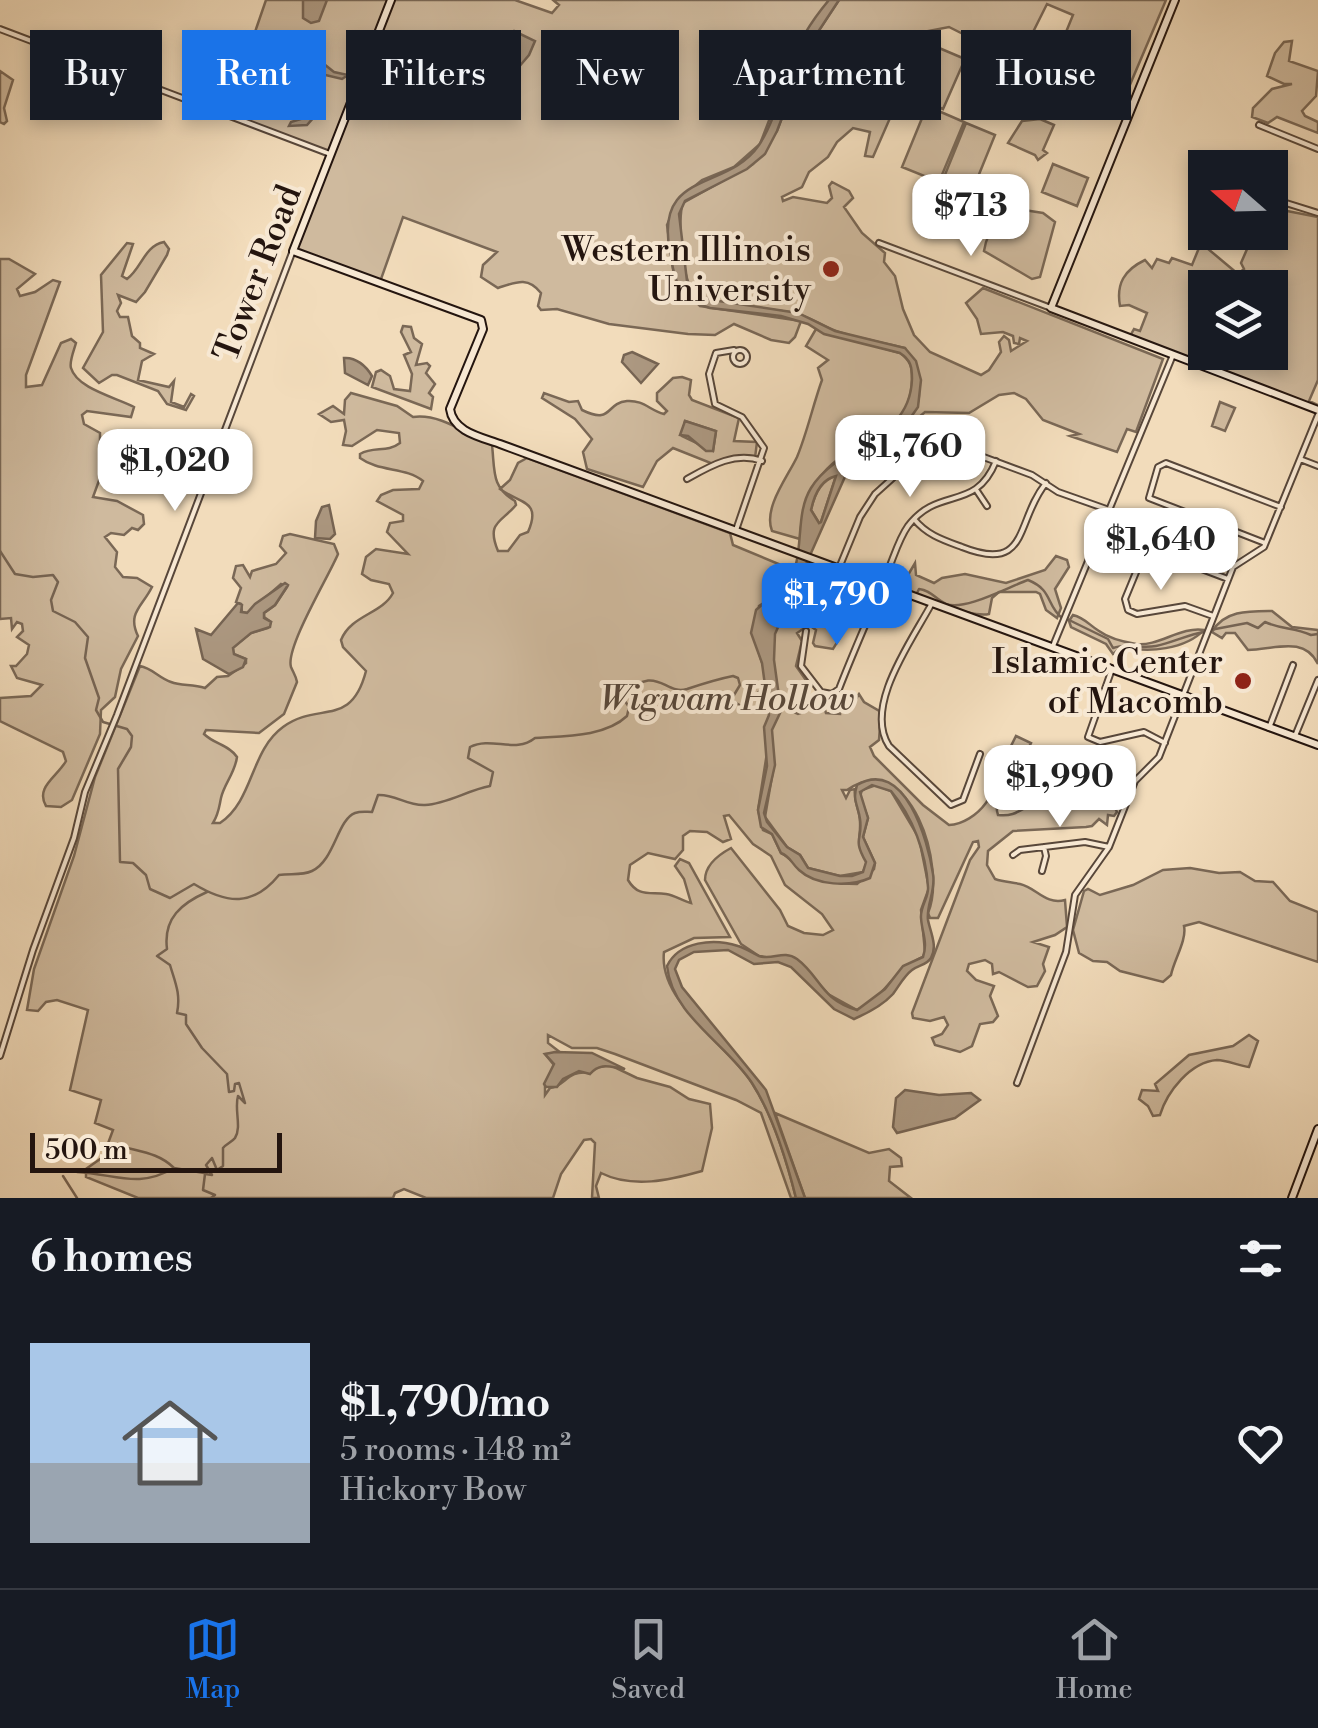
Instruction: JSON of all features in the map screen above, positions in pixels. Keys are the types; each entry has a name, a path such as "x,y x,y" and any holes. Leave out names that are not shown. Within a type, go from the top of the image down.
{"street":[{"name":"Tower Road","path":"0,1056 74,838 86,788 391,0"},
{"path":"1051,308 1174,0"},
{"path":"0,28 330,154"},
{"path":"1260,125 1318,149"},
{"path":"1288,204 1318,213"},
{"path":"880,243 1318,412 1266,544 1235,565 1156,762 1133,784 1109,847 1075,895 1068,946 1017,1082"},
{"path":"292,251 481,320 483,330 450,409 453,421 463,429 1318,745"},
{"path":"734,350 716,353 710,366 714,404 744,418 763,443 762,461 736,530"},
{"path":"1053,646 1172,355"},
{"path":"926,437 931,455"},
{"path":"840,568 860,516 872,498 899,471 931,455 960,450 1109,510"},
{"path":"687,478 717,462 745,457 762,461"},
{"path":"1300,459 1318,466"},
{"path":"806,631 800,666 821,692 832,694 839,689 904,533 914,519 936,503 977,491 988,480 996,462"},
{"path":"1266,544 1150,499 1148,494 1158,467 1164,463 1281,507"},
{"path":"914,519 931,535 996,556 1010,550 1019,540 1046,484"},
{"path":"977,491 986,506"},
{"path":"1100,531 1228,579"},
{"path":"1146,548 1125,599 1128,610 1137,614 1185,606 1213,616"},
{"path":"932,604 908,641 881,710 883,735 889,746 951,805 964,800 980,754"},
{"path":"1268,728 1292,665"},
{"path":"1112,669 1087,734 1091,740 1100,742 1144,732 1165,742"},
{"path":"1294,737 1318,680"},
{"path":"1016,788 1029,772 1072,787 1133,784"},
{"path":"1013,855 1020,850 1089,842 1109,847"},
{"path":"1042,870 1044,846"},
{"path":"1292,1198 1318,1129"}],"green space":[{"path":"266,0 515,0 552,13 559,5 553,0 829,0 810,30 699,30 699,120 769,120 760,144 734,167 702,180 679,199 667,225 674,276 700,306 801,321 795,337 789,343 771,340 734,324 715,335 688,334 609,324 557,309 541,310 541,293 531,284 516,282 498,288 481,277 483,265 497,252 403,217 380,282 293,251 330,154 238,120 326,120 326,30 256,30"},
{"path":"839,0 1166,0 1131,82 1131,30 1067,30 1073,15 1047,4 1034,30 819,30"},
{"path":"1292,41 1289,61 1318,71 1316,96 1302,111 1318,122 1318,133 1277,117 1268,123 1252,117 1253,108 1272,89 1292,84 1267,76 1275,53 1284,42"},
{"path":"941,49 961,57 961,68 943,109"},
{"path":"0,71 13,80 4,108 4,124 0,122"},
{"path":"941,112 964,122 939,182 902,167 921,120 941,120"},
{"path":"781,120 889,120 873,157 865,156 870,132 853,128 809,172 802,187 782,197 783,201 793,197 827,203 832,198 832,182 849,191 853,198 844,207 862,233 885,253 884,262 895,276 914,335 930,352 981,375 1001,352 999,342 1004,336 1011,351 1027,341 1020,338 1019,344 1014,343 1013,336 1003,332 981,334 966,303 983,288 1163,359 1136,432 1127,429 1117,452 1070,436 1079,434 1043,420 1026,399 1014,393 999,395 969,413 925,412 894,434 918,403 918,384 905,348 844,334 794,313 716,302 695,293 687,277 682,250 683,203 753,164"},
{"path":"1042,120 1054,125 1043,150 1047,153 1038,160 1008,143 1022,121"},
{"path":"966,123 995,135 971,194 942,182"},
{"path":"1053,164 1088,178 1077,206 1042,192"},
{"path":"1024,210 1043,213 1055,222 1040,277 1032,279 984,251 996,223"},
{"path":"1288,211 1318,217 1318,380 1309,401 1318,405 1318,410 1213,370 1288,370 1288,270 1243,270 1241,263 1247,250 1288,250"},
{"path":"164,242 169,249 167,255 145,292 136,302 118,295 121,303 117,311 120,317 128,317 132,336 140,348 154,354 142,361 138,380 169,387 174,381 171,402 184,407 191,394 194,396 186,410 167,404 158,391 117,375 99,383 83,368 103,332 101,275 127,243 133,244 122,276 127,279 152,248"},
{"path":"1198,250 1209,250 1233,270 1188,270 1188,360 1129,338 1134,329 1140,331 1147,313 1129,305 1120,306 1121,284 1132,268 1145,260 1152,268 1157,259 1169,263 1172,258 1192,265"},
{"path":"0,259 9,259 35,274 17,289 20,296 53,280 60,282 26,375 26,387 42,385 61,343 71,339 76,343 71,368 81,382 134,407 131,417 87,411 82,415 84,424 100,433 100,446 108,456 93,497 117,501 143,515 144,524 138,530 132,528 124,535 111,533 105,537 117,552 115,567 123,577 137,578 152,587 137,610 134,621 138,636 121,669 115,697 101,710 100,734 72,800 61,807 46,806 43,793 66,761 63,752 0,721 0,698 31,696 42,685 17,678 11,666 27,654 29,645 17,637 23,631 22,624 17,622 12,629 11,618 0,619"},
{"path":"403,326 411,327 414,338 422,344 416,365 430,366 426,373 435,384 429,393 433,397 431,409 372,387 376,372 381,370 390,376 394,389 410,391 412,374 404,355 411,352 401,332"},
{"path":"816,329 900,353 910,365 912,380 909,401 889,428 831,465 819,479 806,508 800,539 772,531 770,522 777,493 804,438 822,380 818,368 828,360 806,346"},
{"path":"673,378 691,380 692,400 739,418 734,441 757,442 755,458 713,464 673,448 657,461 643,487 587,469 583,452 592,439 575,419 542,398 544,393 569,402 578,401 582,410 599,415 627,401 664,414 667,411 657,401 657,393","holes":["685,421 716,431 713,451 682,436"]},
{"name":"Wigwam Hollow","path":"351,393 397,406 413,417 444,421 492,445 501,488 518,463 527,458 730,533 733,545 793,570 783,590 759,606 759,653 763,666 771,625 777,627 787,599 813,577 836,594 853,599 849,623 833,649 815,646 816,630 809,625 797,633 802,641 796,666 808,683 789,710 804,712 820,693 826,713 840,714 840,708 854,702 859,694 864,702 881,712 879,740 870,747 874,756 949,825 969,818 986,803 994,783 989,763 992,753 1004,760 1016,736 1031,743 1017,755 1016,764 1004,780 998,795 998,815 1014,814 1047,800 1114,806 1117,812 1108,815 1107,825 1099,819 1086,827 1013,831 988,851 987,865 995,879 1026,886 1052,900 1065,900 1067,927 1033,942 1049,947 1043,964 1045,971 1037,986 1028,987 999,972 993,974 992,964 985,960 969,964 967,971 976,980 994,986 990,996 998,1016 993,1022 980,1024 972,1046 960,1052 935,1045 932,1038 942,1034 948,1025 944,1017 930,1021 913,1018 912,1013 970,860 979,847 978,841 973,842 938,918 930,918 933,893 928,843 906,798 889,785 870,781 842,790 846,798 855,789 859,845 867,862 863,872 840,876 808,868 800,855 787,847 765,817 774,765 766,759 758,810 763,830 772,834 781,853 807,872 834,882 857,884 874,869 863,837 868,818 860,796 862,790 876,785 891,791 919,838 929,888 921,910 925,952 857,1010 828,994 801,963 759,956 741,944 705,880 713,861 731,848 788,926 823,935 833,930 822,914 785,885 771,856 753,844 729,815 724,816 731,839 723,842 707,832 690,831 683,836 683,850 675,859 648,853 630,865 628,880 636,889 691,903 684,879 675,866 680,859 689,863 730,937 694,938 664,952 665,970 683,1005 741,1069 759,1095 778,1139 796,1198 791,1198 761,1113 615,1054 597,1048 572,1048 548,1035 548,1043 561,1053 545,1054 554,1065 545,1084 545,1095 571,1075 610,1065 710,1104 712,1128 702,1171 639,1182 601,1173 596,1186 599,1198 592,1198 595,1143 591,1139 584,1140 561,1174 553,1198 426,1198 404,1189 393,1198 138,1198 86,1177 86,1169 103,1157 113,1130 95,1123 101,1100 70,1090 88,1010 57,1000 46,1002 38,1011 27,1010 34,969 74,856 95,777 140,666 171,682 205,688 217,677 228,676 246,663 246,659 233,654 233,647 251,633 268,628 271,622 264,613 287,587 281,584 248,613 242,612 241,604 236,602 241,588 233,578 236,566 243,565 250,577 252,571 276,564 286,553 280,546 283,536 290,534 334,544 338,554 295,644 291,667 297,682 284,714 259,733 206,730 204,734 237,757 213,823 220,823 240,802 272,737 296,720 342,707 360,689 366,671 341,640 352,625 382,606 393,593 389,584 362,574 366,557 376,549 408,554 387,532 390,523 403,521 403,515 377,501 393,490 419,489 423,481 360,458 365,452 400,443 399,433 377,430 352,446 343,445 344,420 331,422 319,414 333,406 344,414 345,400","holes":["502,490 527,504 532,514 528,532 520,535 508,551 498,551 494,528 516,505"]},
{"path":"1220,402 1235,408 1225,431 1212,426"},
{"path":"836,476 819,523 811,510 814,499 822,485"},
{"path":"1056,556 1067,560 1069,567 1055,589 1061,608 1057,618 1046,610 1036,592 999,592 992,598 989,614 981,614 944,606 901,587 915,563 916,575 934,583 965,574 1006,583 1045,570"},
{"path":"1272,611 1292,627 1318,630 1318,664 1312,655 1296,647 1248,650 1235,633 1226,633 1222,638 1212,632 1230,616"},
{"path":"1073,615 1108,636 1136,644 1204,630 1177,646 1123,646 1113,654 1106,644 1071,627"},
{"path":"1163,870 1240,872 1255,881 1273,882 1290,901 1318,912 1318,962 1199,922 1184,926 1171,975 1163,982 1120,971 1107,962 1093,961 1079,953 1073,930 1084,891 1100,895"},
{"path":"1249,1035 1258,1041 1249,1067 1217,1060 1198,1066 1174,1088 1160,1115 1153,1116 1139,1099 1142,1090 1158,1091 1155,1084 1189,1055 1233,1046"},
{"path":"775,1113 869,1153 889,1149 901,1158 902,1166 890,1167 889,1181 911,1198 805,1198"}],"shaded area":[{"path":"303,0 327,0 319,21 311,23 303,18"},
{"path":"829,0 839,0 819,30 807,30"},
{"path":"521,34 535,41 521,64"},
{"path":"326,66 346,75 342,79 326,75"},
{"path":"311,120 307,125 289,126 291,122"},
{"path":"772,120 781,120 765,154 747,169 685,201 679,214 687,281 696,294 712,300 798,313 835,331 905,348 916,361 921,380 918,407 906,424 857,458 848,470 775,634 774,660 781,711 772,730 775,765 764,813 787,847 800,855 808,868 852,876 863,872 866,862 859,843 857,785 874,779 888,782 901,792 919,824 934,880 928,914 934,944 931,958 909,972 884,1002 854,1019 834,1009 791,967 778,962 754,964 728,950 694,952 679,960 675,969 682,987 766,1090 805,1198 796,1198 778,1139 752,1083 679,1000 667,966 680,951 708,942 738,946 764,957 787,955 805,966 835,1000 857,1010 885,989 903,966 923,957 921,914 928,891 927,874 912,824 891,791 872,785 860,792 868,818 863,837 875,863 870,878 862,881 833,883 806,875 781,853 772,834 761,827 758,810 767,766 764,727 769,715 762,663 751,633 756,610 783,589 792,575 802,512 811,488 839,460 887,429 899,416 908,400 912,371 909,361 900,353 824,334 808,324 781,316 710,308 689,301 681,291 670,252 668,226 673,207 683,194 745,160 759,145","holes":["836,476 819,523 811,510 814,499 822,484"]},
{"path":"632,352 658,364 641,383 622,362 624,355"},
{"path":"344,358 367,369 372,376 368,385 345,373"},
{"path":"685,421 716,431 713,451 706,451 688,436 680,435"},
{"path":"329,505 335,534 330,539 315,538 316,521 322,507"},
{"path":"285,583 288,585 275,605 264,613 270,627 251,633 233,648 234,654 246,659 243,667 229,674 203,659 196,629 211,635 238,603 242,605 241,612 247,613"},
{"path":"592,1053 625,1069 607,1066 590,1074 579,1071 557,1087 546,1087 554,1064 545,1054"},
{"path":"905,1090 939,1095 971,1093 980,1100 955,1118 897,1133 893,1127 896,1098"}],"waterway":[{"path":"0,551 15,574 53,575 58,582 51,600 53,611 75,622 88,637 85,658 99,698 96,710 103,722 127,729 132,736 131,747 118,769 120,862 133,863 146,875 150,889 170,898 194,884 218,896 239,899 259,893 279,875 312,871 326,858 349,817 357,812 372,812 378,795 425,805 490,786 493,772 468,758 470,747 487,743 520,745 535,738 607,728 627,716 629,707 622,697 644,682 652,680 679,690 733,676 740,685 731,700 743,707 764,691"},
{"path":"916,595 919,589 946,604 964,604 1028,580 1042,588 1062,618"},
{"path":"793,590 807,587 819,603 833,603 834,614 851,614 863,620"},
{"path":"870,622 895,620 912,599"},
{"path":"1067,619 1108,639 1113,648 1156,646 1204,632"},
{"path":"1210,630 1247,623 1258,628 1265,622 1318,634"},
{"path":"207,892 176,913 168,929 167,949 157,956 170,965 178,994 177,1013 186,1015 186,1024 202,1048 227,1074 229,1092 239,1083 245,1103 238,1096 237,1134 223,1148 223,1166 217,1170 212,1158 206,1165 212,1175 205,1174 203,1190 215,1195 211,1198"},
{"path":"120,1146 156,1156 174,1168"},
{"path":"77,1172 127,1179 149,1178 174,1168 204,1173"},
{"path":"63,1176 77,1198"}],"place":[{"name":"Western Illinois University","path":"831,269"},
{"name":"Islamic Center of Macomb","path":"1243,681"}]}
